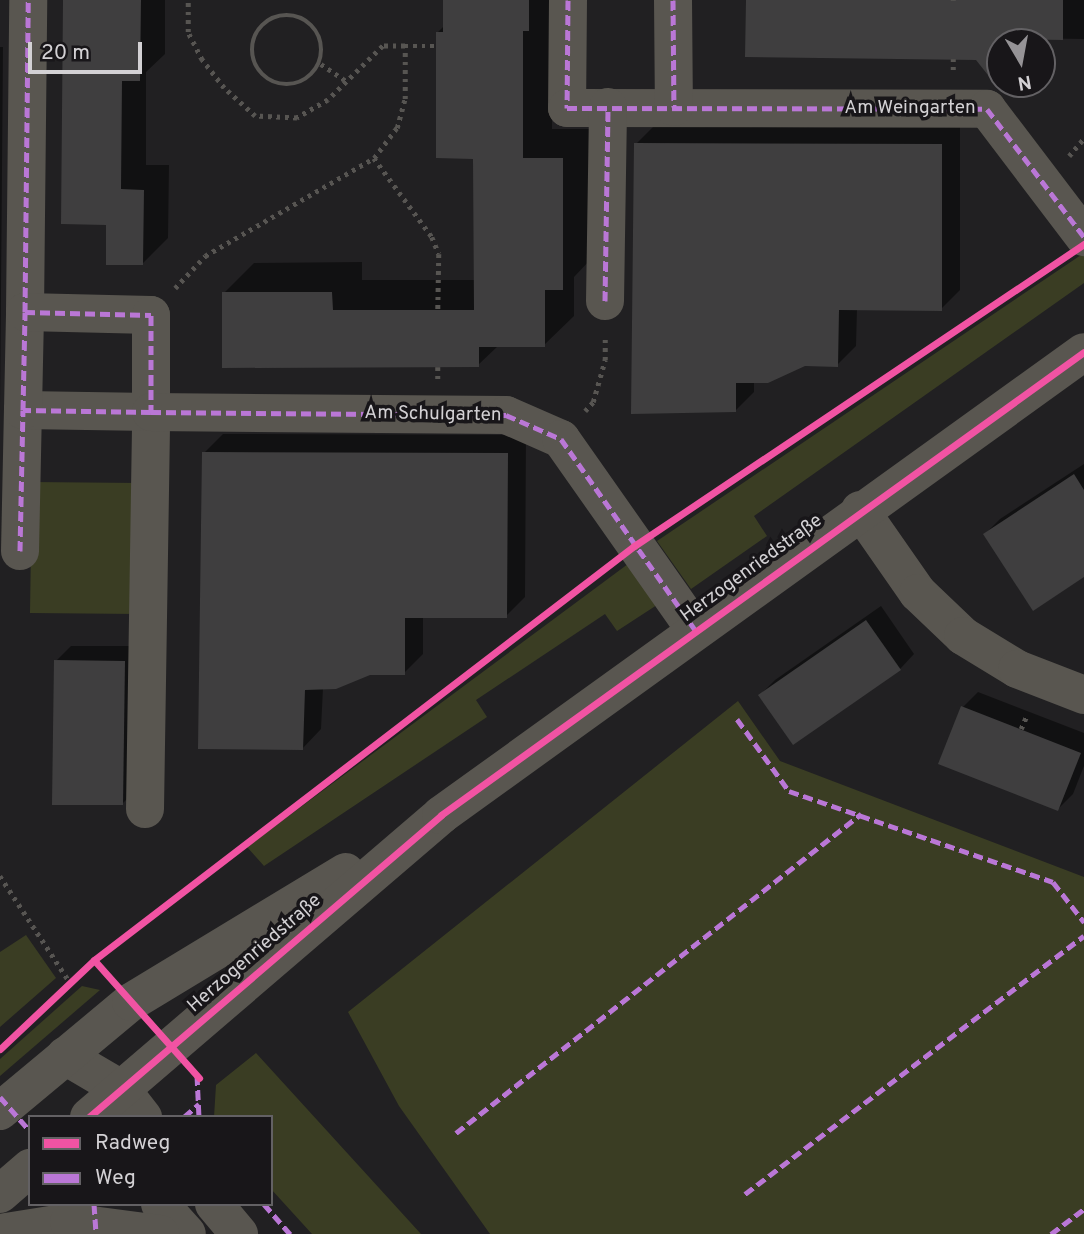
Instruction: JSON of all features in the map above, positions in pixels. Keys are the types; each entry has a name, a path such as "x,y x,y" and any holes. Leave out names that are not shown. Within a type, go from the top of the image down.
{"street":[{"path":"20,551 28,0"},
{"name":"Am Weingarten","path":"568,0 567,107 987,109 1084,237"},
{"path":"673,0 674,107"},
{"path":"605,301 608,107"},
{"path":"25,312 151,314 145,809"},
{"name":"Herzogenriedstraße","path":"0,1111 131,1002 441,815 860,510 1084,352"},
{"name":"Am Schulgarten","path":"23,410 506,415 561,439"},
{"path":"561,439 695,630"},
{"path":"860,510 918,593 963,636 1017,669 1084,695"},
{"name":"Herzogenriedstraße","path":"95,1115 132,1103 441,815"},
{"path":"65,1056 132,1103"},
{"path":"65,1056 88,1115"},
{"path":"0,1194 28,1170"},
{"path":"162,1206 187,1234"},
{"path":"216,1206 239,1234"},
{"path":"0,1233 69,1222 160,1234"}],"path":[{"path":"188,0 188,32 202,60 224,88 255,116 297,118 328,100 383,46 436,46"},
{"path":"273,16 301,16 321,35 321,64 301,84 272,84 252,64 253,35 273,16"},
{"path":"151,314 205,256 374,158 397,128 405,99 405,46"},
{"path":"321,64 347,81"},
{"path":"374,158 432,237 439,254 438,310"},
{"path":"561,439 593,402 605,360"},
{"path":"1021,729 1028,710"},
{"path":"0,876 69,981"}],"green space":[{"path":"1084,253 1084,283 754,516 767,536 691,589 657,541"},
{"path":"32,482 139,483 138,614 30,613"},
{"path":"632,561 660,603 617,631 605,614 476,700 487,717 264,866 247,847"},
{"path":"738,701 780,761 1084,877 1084,1234 490,1234 399,1106 348,1012"},
{"path":"26,935 56,978 0,1027 0,952"},
{"path":"82,986 100,990 0,1076 0,1059"},
{"path":"256,1053 421,1234 312,1234 273,1191 273,1115 214,1115 216,1085"}],"building":[{"path":"63,0 141,0 140,81 122,81 121,189 144,190 143,265 106,265 106,225 61,224"},
{"path":"443,0 529,0 529,31 523,31 523,158 563,158 563,290 545,290 545,347 479,347 479,367 222,368 222,292 332,292 333,310 474,310 473,159 436,158 436,32 443,32"},
{"path":"746,0 1063,0 1063,40 1056,40 1056,28 986,28 986,73 976,60 745,57"},
{"path":"634,143 942,144 942,311 839,310 838,367 805,366 768,383 736,383 736,412 631,414"},
{"path":"202,452 508,453 507,618 405,618 405,675 370,675 336,689 305,690 303,750 198,749"},
{"path":"1074,474 1084,490 1084,577 1033,611 983,534"},
{"path":"866,620 901,670 793,745 758,695"},
{"path":"54,660 125,661 123,805 52,805"},
{"path":"961,706 1081,753 1058,811 938,764"}],"marked path":[{"path":"25,312 28,0"},
{"path":"568,0 567,108 987,109 1084,237"},
{"path":"673,0 674,107"},
{"path":"605,301 608,107"},
{"path":"151,412 23,410 25,312 151,315 151,412 506,415 561,439 695,630"},
{"path":"20,551 23,410"},
{"path":"737,719 789,791 1053,882 1084,922"},
{"path":"456,1133 861,814"},
{"path":"745,1194 1084,936"},
{"path":"197,1075 199,1115"},
{"path":"0,1097 28,1129"},
{"path":"186,1115 199,1104"},
{"path":"94,1206 96,1234"},
{"path":"266,1206 290,1234"},
{"path":"1051,1234 1084,1209"}],"cycle path":[{"path":"0,1049 94,960 634,546 1084,244"},
{"path":"91,1115 441,815 1084,352"},
{"path":"94,960 199,1078"}]}
